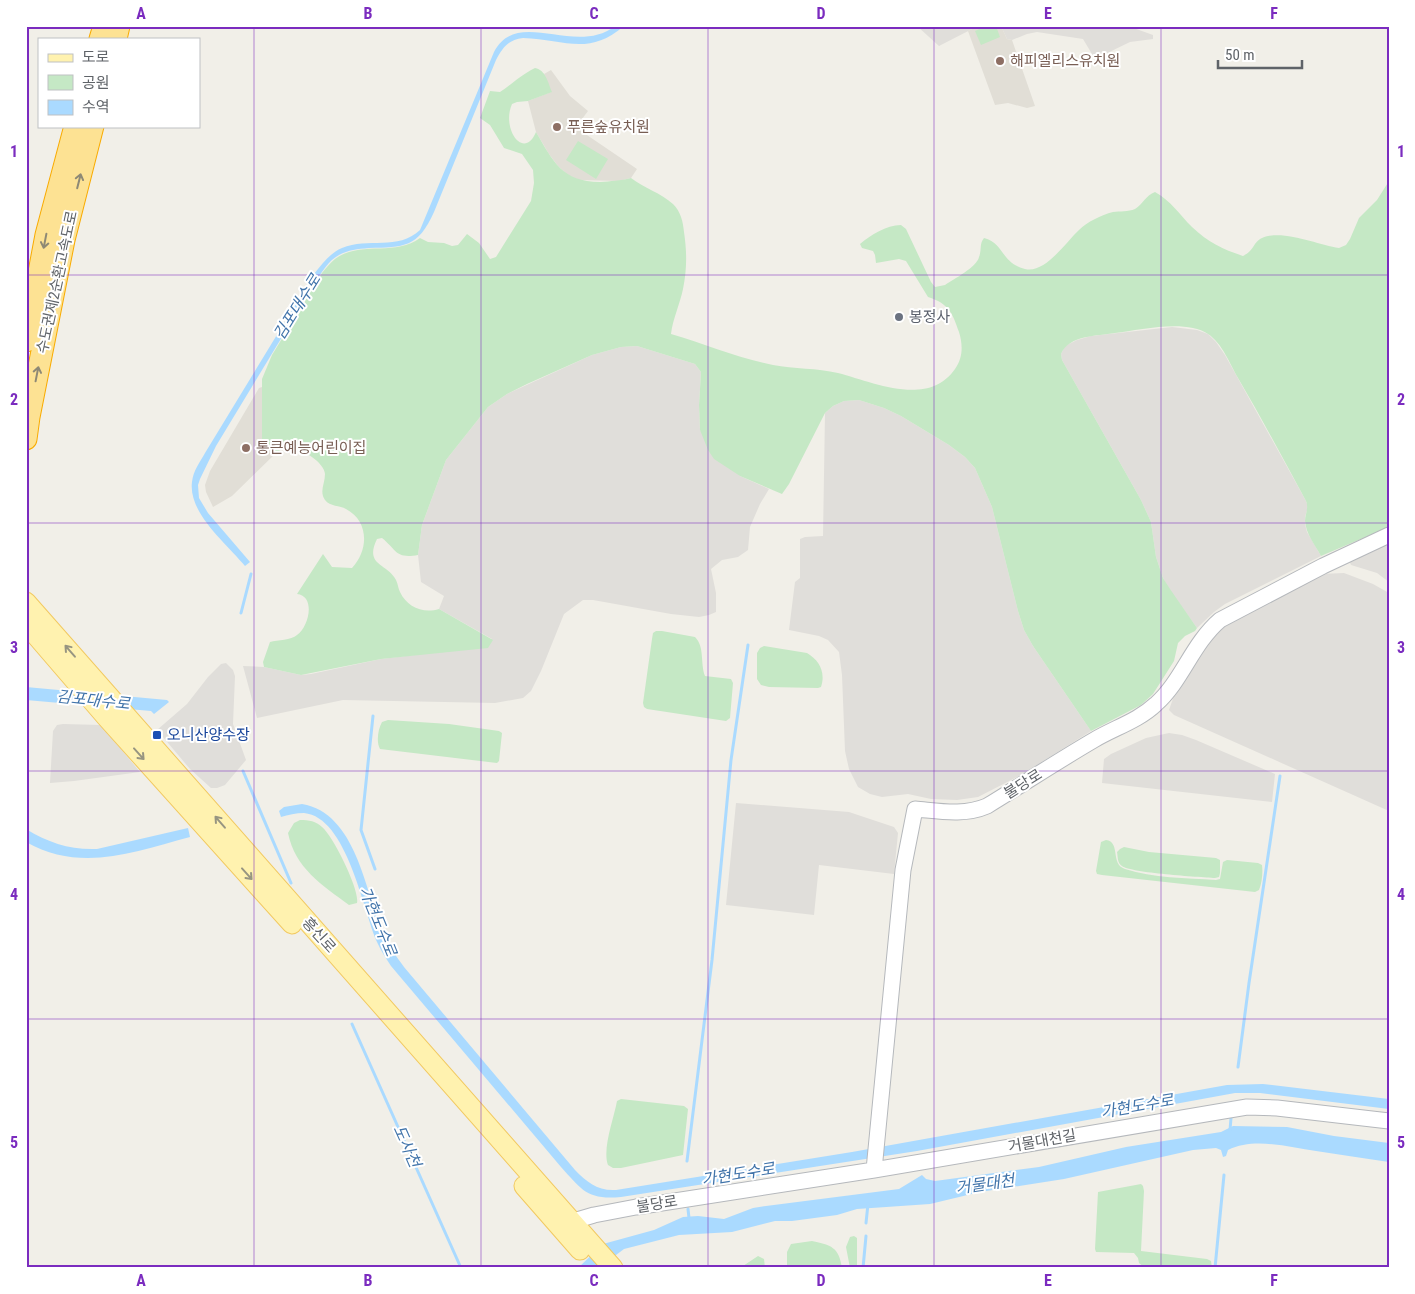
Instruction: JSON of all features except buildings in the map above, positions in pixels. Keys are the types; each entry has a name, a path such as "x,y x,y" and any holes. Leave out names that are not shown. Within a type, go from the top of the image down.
{"highway":[{"path":"100,38 104,26"},
{"name":"수도권제2순환고속도로","path":"26,341 46,235 75,128"},
{"name":"수도권제2순환고속도로","path":"26,439 64,240 92,128"}],"main road":[{"name":"흥신로","path":"26,602 102,687 566,1225"},
{"name":"흥신로","path":"26,624 106,717 566,1225 583,1243 613,1268"},
{"name":"흥신로","path":"583,1243 596,1268"}],"street":[{"name":"불당로","path":"566,1225 594,1215 636,1207 874,1170 903,870 915,809 975,812 987,806 1094,740 1145,714 1158,703 1170,688 1208,630 1220,620 1323,566 1389,535"},
{"name":"거물대천길","path":"874,1170 1247,1107 1277,1108 1389,1121"}],"shaded area":[{"path":"917,26 978,26 939,46"},
{"name":"해피엘리스유치원","path":"978,26 1001,26 1007,39 1012,40 1035,106 1027,108 1008,103 995,105 968,31"},
{"path":"1001,26 1128,26 1153,35 1153,39 1130,42 1095,59 1083,39 1037,32 1012,40 1007,39"},
{"name":"푸른숲유치원","path":"551,70 570,96 588,111 579,123 581,131 637,169 631,178 619,181 579,180 568,175 549,154 536,132 528,101 551,92 544,74"},
{"path":"1172,327 1197,330 1208,334 1225,355 1306,501 1308,507 1305,517 1307,532 1321,556 1225,604 1197,628 1163,578 1156,557 1151,522 1141,500 1062,360 1061,354 1065,346 1091,336"},
{"path":"637,346 695,364 701,372 700,430 740,476 769,489 750,527 748,550 738,557 722,560 711,569 716,593 716,612 699,617 583,600 564,614 541,671 531,691 523,698 495,703 343,700 257,718 243,666 264,667 301,675 311,674 492,639 439,609 444,596 421,582 418,555 422,525 446,460 488,407 507,394 592,355 621,347"},
{"name":"통큰예능어린이집","path":"262,387 262,444 276,453 232,496 213,507 205,485 210,471 259,388"},
{"path":"859,400 901,416 949,445 965,457 975,468 992,507 1024,630 1091,731 1021,775 978,797 957,800 931,799 908,794 882,797 870,794 858,787 849,769 845,751 842,675 839,652 828,640 819,636 789,630 795,582 800,578 800,539 823,536 825,413 833,406 844,401"},
{"path":"1389,539 1389,582 1377,573 1351,565 1349,560"},
{"path":"1344,573 1373,584 1389,593 1389,811 1174,715 1169,710 1175,693 1217,629 1321,574"},
{"name":"오니산양수장","path":"226,663 233,670 235,676 233,724 246,760 225,785 211,788 190,769 157,730 187,704 221,664"},
{"path":"57,725 101,725 140,772 50,783 53,731"},
{"path":"1169,733 1196,740 1275,774 1272,802 1102,783 1104,759 1146,738"},
{"path":"736,803 849,812 894,827 898,833 894,874 819,865 814,915 726,905"}],"green space":[{"path":"986,26 996,26 1000,37 981,45 975,31"},
{"path":"535,68 542,71 552,92 528,101 512,104 509,123 515,138 520,142 526,143 531,140 536,132 554,161 568,174 587,181 600,182 631,178 668,200 676,207 680,214 685,239 686,268 683,289 671,334 760,362 830,371 899,389 915,390 930,387 944,381 958,365 961,356 961,342 952,314 941,303 928,297 906,261 899,259 876,263 873,251 862,248 860,244 884,229 901,225 906,229 935,287 945,285 974,265 979,257 984,238 995,244 1017,266 1033,269 1040,267 1055,256 1082,227 1099,217 1113,212 1135,209 1149,195 1155,192 1204,237 1222,248 1243,256 1262,238 1280,235 1339,248 1346,245 1359,218 1377,200 1389,181 1389,527 1321,556 1307,530 1305,518 1306,501 1225,354 1208,334 1188,327 1175,326 1092,336 1070,343 1061,354 1062,360 1141,500 1151,522 1156,557 1163,578 1197,628 1178,643 1174,661 1153,694 1141,705 1091,731 1024,630 992,507 975,468 965,457 949,445 884,408 859,400 844,401 833,406 825,413 782,494 740,476 714,459 700,430 701,372 695,364 637,346 621,347 592,355 527,384 507,394 488,407 446,460 422,525 418,555 400,555 382,538 377,539 373,554 375,559 392,574 407,602 421,610 439,609 493,640 488,648 381,659 301,675 264,667 263,662 270,642 294,637 305,626 309,606 303,596 297,594 323,554 332,567 352,568 358,561 364,545 362,528 354,514 344,508 330,504 323,497 322,490 325,474 317,461 294,448 286,448 276,453 262,444 262,379 272,355 322,273 333,261 345,253 355,250 400,247 420,238 428,242 444,243 452,246 458,245 467,234 479,243 490,259 496,257 531,201 534,183 533,170 522,154 504,148 490,125 480,118 490,91 500,92"},
{"path":"578,141 608,159 596,179 566,160"},
{"path":"656,631 695,637 700,645 705,676 731,679 733,683 730,718 726,721 644,707 652,639 653,633"},
{"path":"764,646 807,653 818,663 822,671 821,687 769,687 761,685 757,679 757,653"},
{"path":"388,720 449,724 499,731 502,733 499,761 497,763 380,749 378,739 379,728 382,722"},
{"path":"300,820 315,822 327,832 350,876 357,896 357,903 349,905 320,883 303,866 288,833 294,823"},
{"path":"1106,840 1113,845 1120,866 1147,874 1216,880 1220,879 1223,862 1227,860 1258,863 1262,865 1260,887 1255,892 1097,874 1101,842"},
{"path":"1124,847 1149,852 1216,858 1220,860 1219,877 1166,874 1128,868 1120,865 1118,860 1117,852"},
{"path":"621,1099 684,1106 688,1109 683,1155 621,1168 613,1168 608,1165 606,1151 609,1133 617,1101"},
{"path":"1141,1184 1144,1191 1141,1251 1207,1259 1211,1261 1212,1268 1145,1268 1139,1263 1134,1253 1096,1252 1098,1192"},
{"path":"854,1236 857,1238 857,1268 850,1268 846,1247 850,1237"},
{"path":"812,1241 833,1248 839,1255 842,1268 787,1268 787,1252 791,1244"},
{"path":"758,1256 764,1259 765,1268 740,1268"}],"water":[{"path":"615,26 624,26 599,41 587,44 523,38 513,40 506,45 496,60 434,212 422,233 416,239 401,246 346,252 335,257 323,270 216,446 198,485 199,498 208,513 250,562 245,566 202,516 192,494 192,482 197,467 205,453 314,274 330,256 342,248 352,245 402,240 420,230 494,52 504,39 517,33 532,32 582,37 599,34"},
{"path":"26,687 167,700 169,702 154,714 151,711 26,700"},
{"name":"가현도수로","path":"302,804 320,810 335,822 347,837 356,856 382,931 389,946 404,967 575,1170 588,1182 603,1189 616,1190 852,1152 1227,1085 1263,1084 1389,1099 1389,1109 1260,1093 1235,1093 917,1151 621,1197 600,1197 586,1192 574,1182 391,966 377,942 351,867 332,830 319,818 304,813 281,817 279,811 284,807"},
{"path":"188,828 190,837 108,857 87,858 67,856 47,851 26,842 26,829 60,845 97,849"},
{"name":"거물대천","path":"1233,1126 1287,1127 1334,1136 1389,1143 1389,1162 1271,1144 1238,1146 1228,1150 1226,1156 1223,1157 1221,1150 1216,1148 1193,1150 1064,1179 980,1192 930,1204 857,1209 837,1215 792,1221 775,1221 732,1232 679,1235 624,1249 616,1255 606,1268 578,1268 603,1244 654,1230 683,1217 698,1216 724,1219 753,1208 899,1189 922,1175 926,1179 935,1181 1039,1167 1126,1147 1221,1132"}],"waterway":[{"name":"김포대수로","path":"241,613 251,574"},
{"path":"687,1161 712,960 731,760 748,645"},
{"path":"373,716 361,830 375,869"},
{"name":"도사천","path":"243,771 291,883"},
{"path":"1238,1067 1280,776"},
{"name":"도사천","path":"352,1024 461,1268"},
{"path":"1230,1130 1231,1118"},
{"path":"1215,1268 1224,1175"},
{"path":"866,1223 868,1204"},
{"path":"688,1209 689,1218"},
{"path":"863,1268 866,1236"}],"place":[{"name":"해피엘리스유치원","path":"1000,61"},
{"name":"푸른숲유치원","path":"557,127"},
{"name":"봉정사","path":"899,317"},
{"name":"통큰예능어린이집","path":"246,448"},
{"name":"오니산양수장","path":"157,735"}]}
